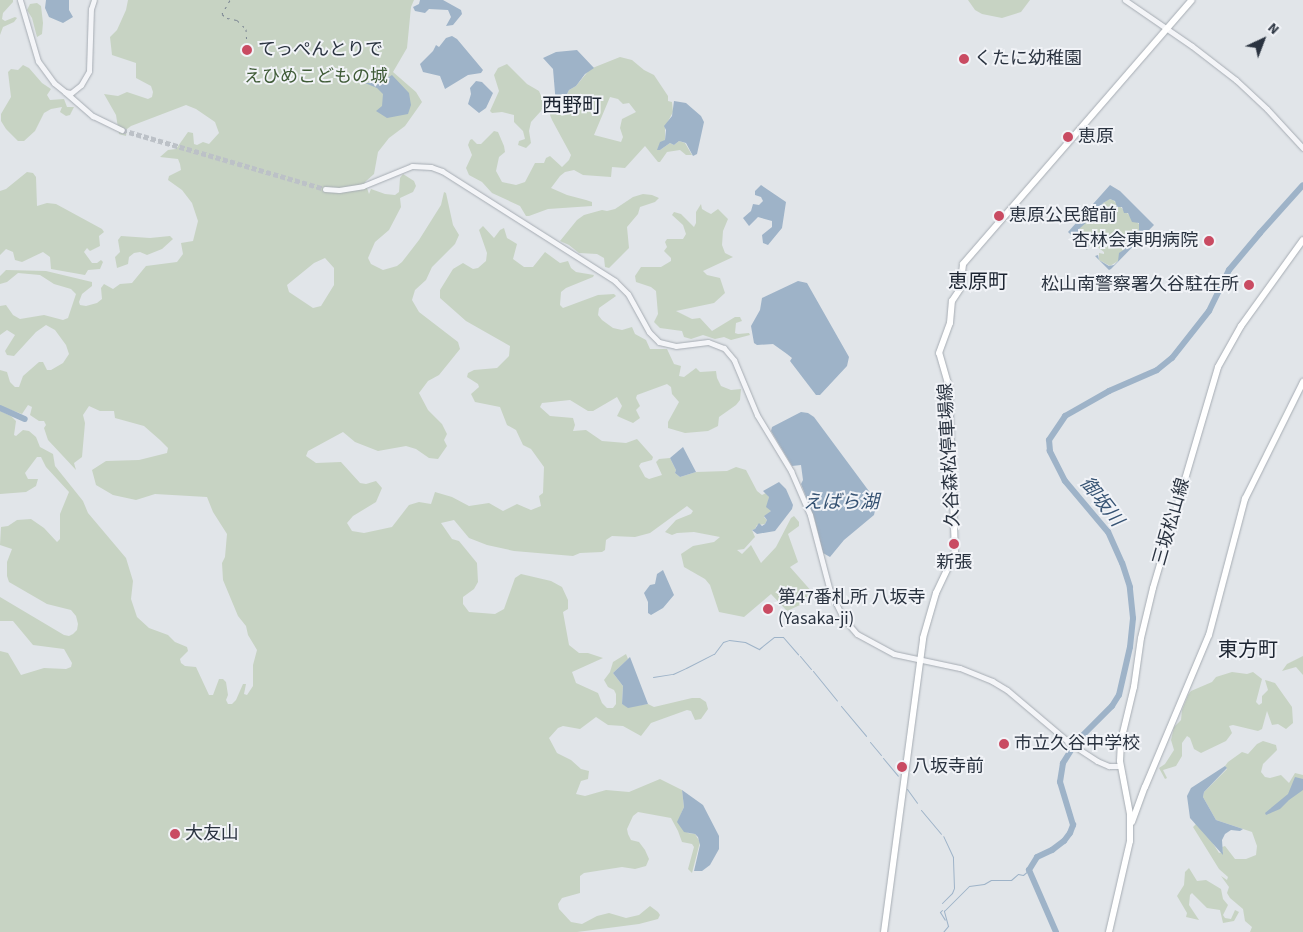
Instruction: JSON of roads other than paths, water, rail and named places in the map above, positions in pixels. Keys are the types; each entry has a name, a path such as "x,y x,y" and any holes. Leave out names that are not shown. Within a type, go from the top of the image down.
{"main road":[{"name":"久谷森松停車場線","path":"884,932 919,660 931,606 955,553 949,387 939,353 950,323 952,301 960,289 963,264 1192,0"},
{"name":"三坂松山線","path":"1109,932 1128,854 1129,808 1120,766 1121,741 1138,672 1144,622 1214,378 1229,345 1241,326 1303,240"},
{"name":"三坂松山線","path":"1130,828 1209,635 1245,499 1303,382"},
{"path":"1129,808 1137,808"}],"street":[{"path":"20,0 38,61 54,82 93,116 122,130"},
{"path":"65,92 71,93 82,86 89,71 91,8 94,0"},
{"path":"1125,0 1236,80 1267,109 1303,148"},
{"path":"325,189 339,190 363,186 412,166 431,167 442,171 615,281 632,299 649,332 659,342 676,346 708,342 724,348 732,355 750,402 781,452 801,492 812,524 830,591 843,618 865,640 894,654 965,670 992,681 1012,694 1062,738 1109,766 1120,766"}],"water":[{"path":"46,0 69,0 69,10 73,17 63,23 49,17 45,8"},
{"path":"420,0 443,0 461,10 462,14 453,25 446,26 451,17 448,10 429,9 425,13 415,11 413,7 419,4"},
{"path":"452,36 457,39 483,70 481,73 468,75 445,89 440,76 423,72 420,64 433,51 436,45 439,47 446,38"},
{"path":"577,50 594,68 585,74 576,86 569,90 562,104 556,105 553,69 543,58 556,52"},
{"path":"392,75 409,93 411,105 408,114 387,118 376,111 382,106 383,94 377,88 365,83 379,83"},
{"path":"476,81 482,82 493,93 486,108 479,113 468,104 471,94 470,88"},
{"path":"674,101 686,103 701,116 704,122 697,154 693,156 686,143 679,141 674,145 670,143 657,150 660,142 665,140 666,130 664,126 672,116"},
{"path":"761,185 786,202 782,228 768,245 763,243 762,235 772,227 772,221 758,217 749,226 743,218 751,211 753,204 759,205 763,201 761,197 755,195 755,191"},
{"path":"1110,185 1120,191 1154,225 1111,269 1109,270 1099,260 1109,266 1114,265 1118,261 1119,253 1125,249 1124,246 1131,242 1139,232 1139,223 1132,222 1128,213 1124,213 1122,207 1117,207 1115,201 1110,199 1103,203 1099,211 1079,229 1079,235 1084,237 1089,246 1087,250 1068,232"},
{"path":"798,281 807,283 849,357 847,366 820,395 816,395 790,361 792,358 787,354 773,344 757,345 754,343 751,326 760,310 762,298"},
{"name":"えばら湖","path":"801,412 808,413 814,417 877,502 874,515 844,540 830,557 823,553 814,517 801,484 803,480 801,465 792,466 771,431 772,427"},
{"path":"683,447 696,472 680,477 675,473 676,470 670,458"},
{"path":"779,482 786,489 793,505 792,509 775,531 757,534 752,530 759,523 762,526 765,524 767,520 764,516 771,511 766,507 769,497 763,491"},
{"path":"663,570 674,595 663,608 651,615 648,613 648,602 644,593 650,585 655,584 657,574"},
{"path":"630,657 648,704 628,708 622,704 623,686 613,673"},
{"path":"1225,766 1227,768 1204,792 1203,797 1216,820 1243,829 1240,831 1231,830 1225,834 1222,840 1223,855 1190,818 1187,796 1191,788"},
{"path":"1295,777 1303,779 1303,790 1280,809 1266,815 1265,813 1288,794"},
{"path":"682,790 703,805 719,836 719,849 710,865 702,871 694,871 700,845 698,837 695,834 684,832 677,822 684,807"}],"waterway":[{"name":"御坂川","path":"1056,932 1029,870 1037,857 1052,850 1064,841 1070,833 1073,825 1060,782 1063,763 1076,742 1112,706 1119,695 1130,647 1133,618 1130,587 1108,532 1065,481 1050,451 1049,440 1065,416 1109,391 1157,370 1172,358 1209,311 1229,270 1303,185"},
{"path":"0,408 25,419"},
{"path":"653,677 673,674 686,668 714,654 723,642 729,640 745,642 759,649 774,637 783,637 798,654"},
{"path":"800,656 811,669"},
{"path":"813,671 837,701"},
{"path":"841,706 866,736"},
{"path":"870,742 881,755"},
{"path":"883,758 898,776"},
{"path":"907,789 917,803"},
{"path":"921,810 941,834"},
{"path":"942,903 952,893 954,888 953,857 943,836"},
{"path":"943,932 948,926 944,911 969,886 984,884 991,880 1011,880 1018,874 1023,875 1029,870"},
{"path":"942,910 940,912 945,920"}],"tunnel":[{"path":"122,130 325,189"}],"railway":[{"path":"230,0 222,14 227,18 237,20 246,29 247,50"}],"place":[{"name":"てっぺんとりで","path":"247,50"},
{"name":"くたに幼稚園","path":"964,59"},
{"name":"恵原","path":"1068,137"},
{"name":"恵原公民館前","path":"999,216"},
{"name":"杏林会東明病院","path":"1209,241"},
{"name":"松山南警察署久谷駐在所","path":"1249,285"},
{"name":"新張","path":"954,544"},
{"name":"第47番札所 八坂寺 (Yasaka-ji)","path":"768,609"},
{"name":"市立久谷中学校","path":"1004,744"},
{"name":"八坂寺前","path":"902,767"},
{"name":"大友山","path":"175,834"}],"district":[{"name":"西野町","path":"572,106"},
{"name":"恵原町","path":"978,282"},
{"name":"東方町","path":"1248,650"}],"park label":[{"name":"えひめこどもの城","path":"316,77"}]}
